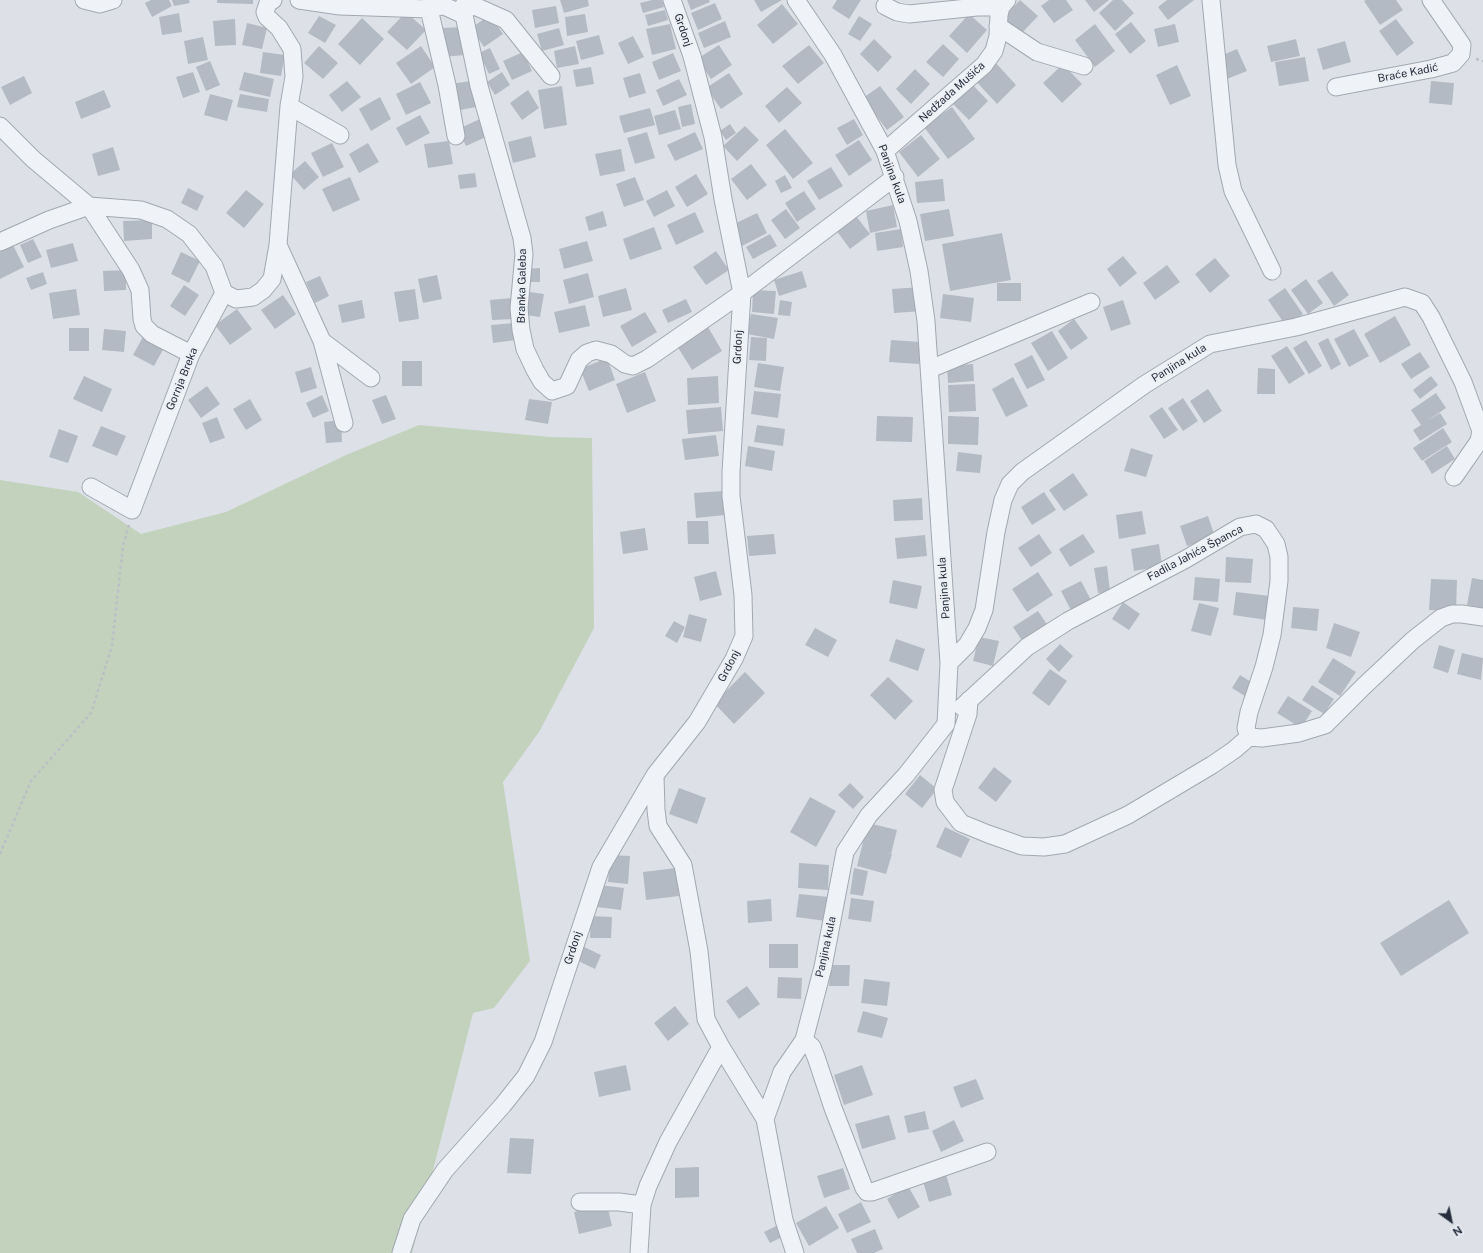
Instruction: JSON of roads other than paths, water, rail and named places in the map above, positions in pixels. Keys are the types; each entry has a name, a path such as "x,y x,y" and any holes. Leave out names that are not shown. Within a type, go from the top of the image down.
{"street":[{"path":"84,0 100,4 112,0"},
{"path":"0,242 50,220 90,206 141,210 167,219 189,234 214,266 224,293 236,299 253,297 263,290 272,279 278,245 289,106 294,77 292,49 279,28 267,17 266,12 268,3 272,0"},
{"path":"299,0 340,6 434,5 477,7 506,20 551,76"},
{"name":"Grdonj","path":"400,1253 412,1219 445,1170 503,1106 526,1076 543,1042 601,867 655,775 696,722 734,659 744,636 744,595 734,519 731,480 742,293 722,199 712,137 692,56 672,0"},
{"name":"Panjina kula","path":"765,1119 782,1072 804,1040 823,967 845,852 869,815 906,775 946,724 949,663 926,321 919,271 908,221 895,177 885,151 833,55 796,0"},
{"path":"1211,0 1227,165 1233,191 1272,271"},
{"name":"Braće Kadić","path":"1336,86 1431,69 1453,63 1461,54 1462,45 1431,0"},
{"path":"885,6 897,12 909,14 1004,4"},
{"name":"Nedžada Mušića","path":"885,151 984,65 994,51 998,26 1004,4"},
{"path":"434,5 456,136"},
{"name":"Branka Galeba","path":"463,7 479,86 522,238 524,254 519,308 521,330 526,349 546,387 552,391 567,386 579,360 587,353 596,350 611,354 625,364 633,366 647,359 742,293"},
{"path":"998,26 1037,52 1084,66"},
{"path":"289,106 340,135"},
{"path":"0,126 33,159 90,206 131,270 140,290 144,326 152,334 190,354"},
{"path":"742,293 895,177"},
{"path":"278,245 322,341 344,423"},
{"name":"Gornja Breka","path":"91,487 132,510 190,354 224,293"},
{"name":"Panjina kula","path":"949,663 967,645 977,628 984,610 996,532 1003,500 1010,484 1022,472 1144,385 1210,344 1296,326 1405,297 1422,303 1431,317 1463,382 1481,431 1479,441 1454,477"},
{"path":"930,369 1091,302"},
{"path":"322,341 371,378"},
{"name":"Fadila Jahića Španca","path":"946,724 969,700 1027,647 1068,621 1186,559 1240,527 1256,524 1266,529 1276,544 1279,557 1280,581 1264,667 1249,712 1246,728 1249,737"},
{"path":"969,700 968,714 943,790 945,802 961,823 1022,846 1044,847 1065,844 1128,815 1212,765 1234,750 1249,737 1262,738 1299,732 1325,725 1413,640 1441,618 1452,614 1483,617"},
{"path":"655,775 658,826 683,865 699,951 706,1019 721,1047 765,1119 784,1220 795,1253"},
{"path":"804,1040 812,1047 816,1056 833,1108 864,1188 867,1192 872,1192 987,1152"},
{"path":"638,1253 642,1205 648,1186 668,1142 721,1047"},
{"path":"580,1202 619,1202 642,1205"}]}
